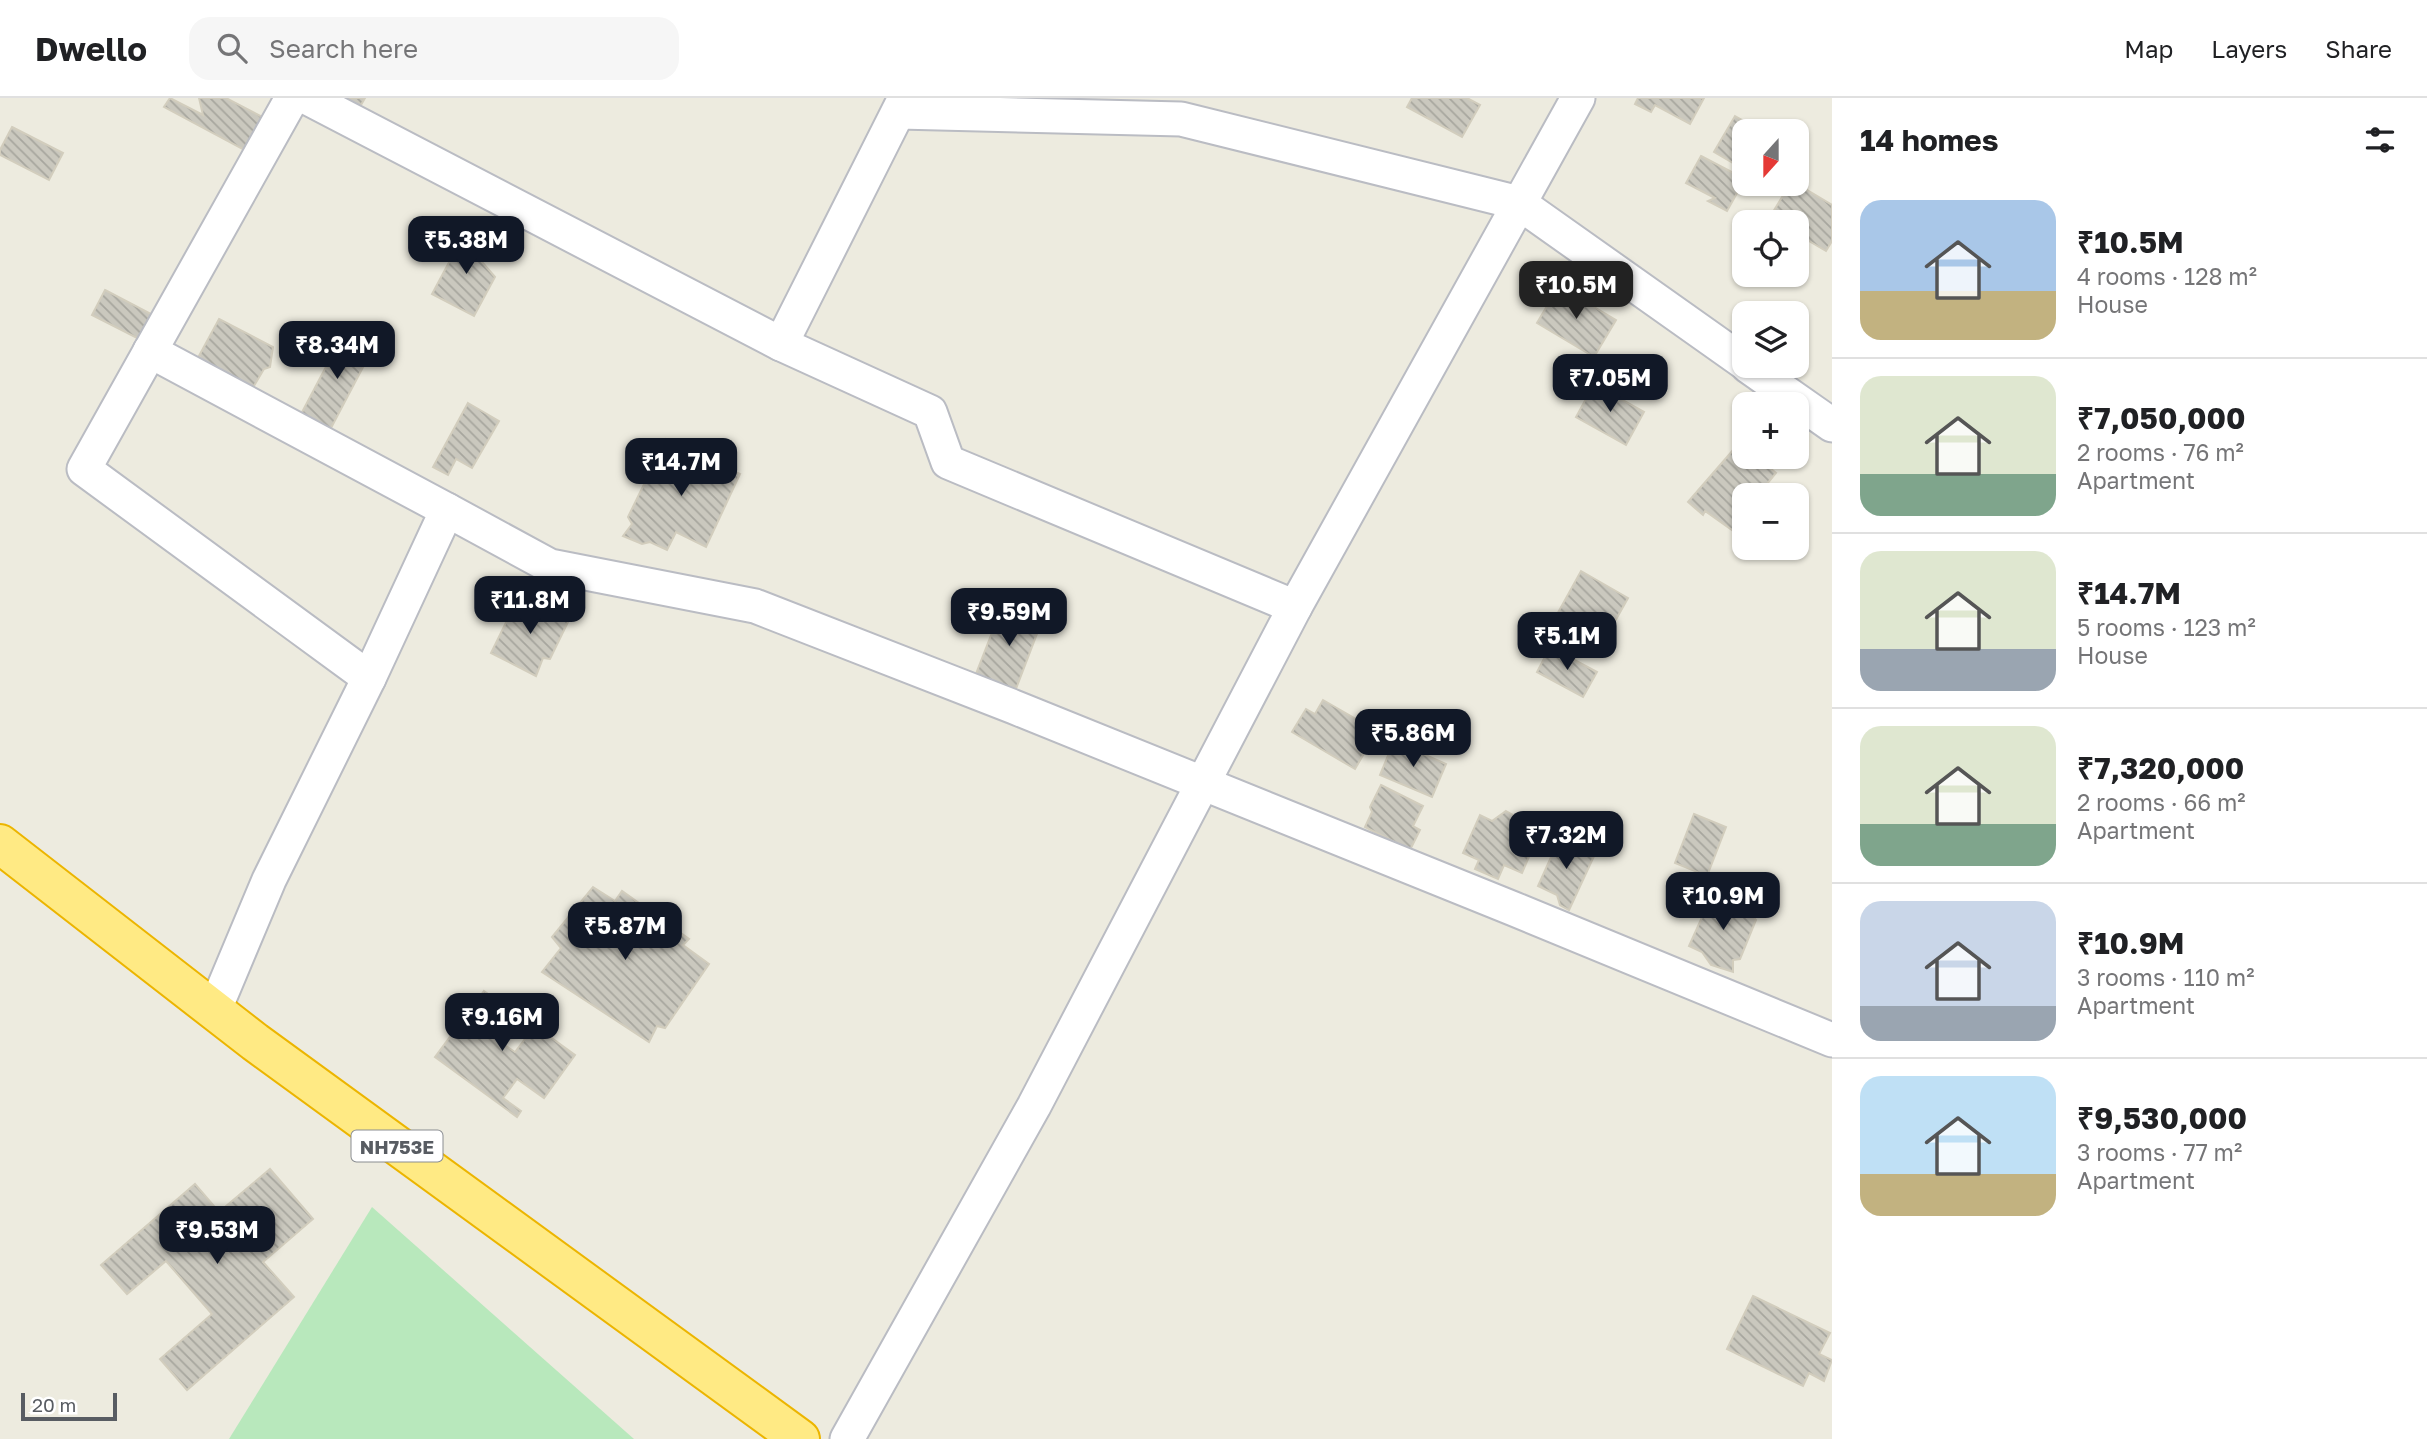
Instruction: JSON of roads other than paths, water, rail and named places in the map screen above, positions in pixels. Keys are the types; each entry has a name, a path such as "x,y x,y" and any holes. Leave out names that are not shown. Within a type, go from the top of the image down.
{"highway":[{"name":"NH753E","path":"0,844 214,1011 800,1439"}],"street":[{"path":"292,98 83,469 369,678"},
{"path":"308,98 781,344 930,412 948,462 1295,607"},
{"path":"847,1439 1034,1107 1295,607 1578,98"},
{"path":"781,344 902,105 1181,119 1520,203 1732,353"},
{"path":"150,351 550,566 755,606 1014,707 1832,1041"},
{"path":"1767,378 1832,425"},
{"path":"214,1011 269,880 369,678 447,510"}]}
